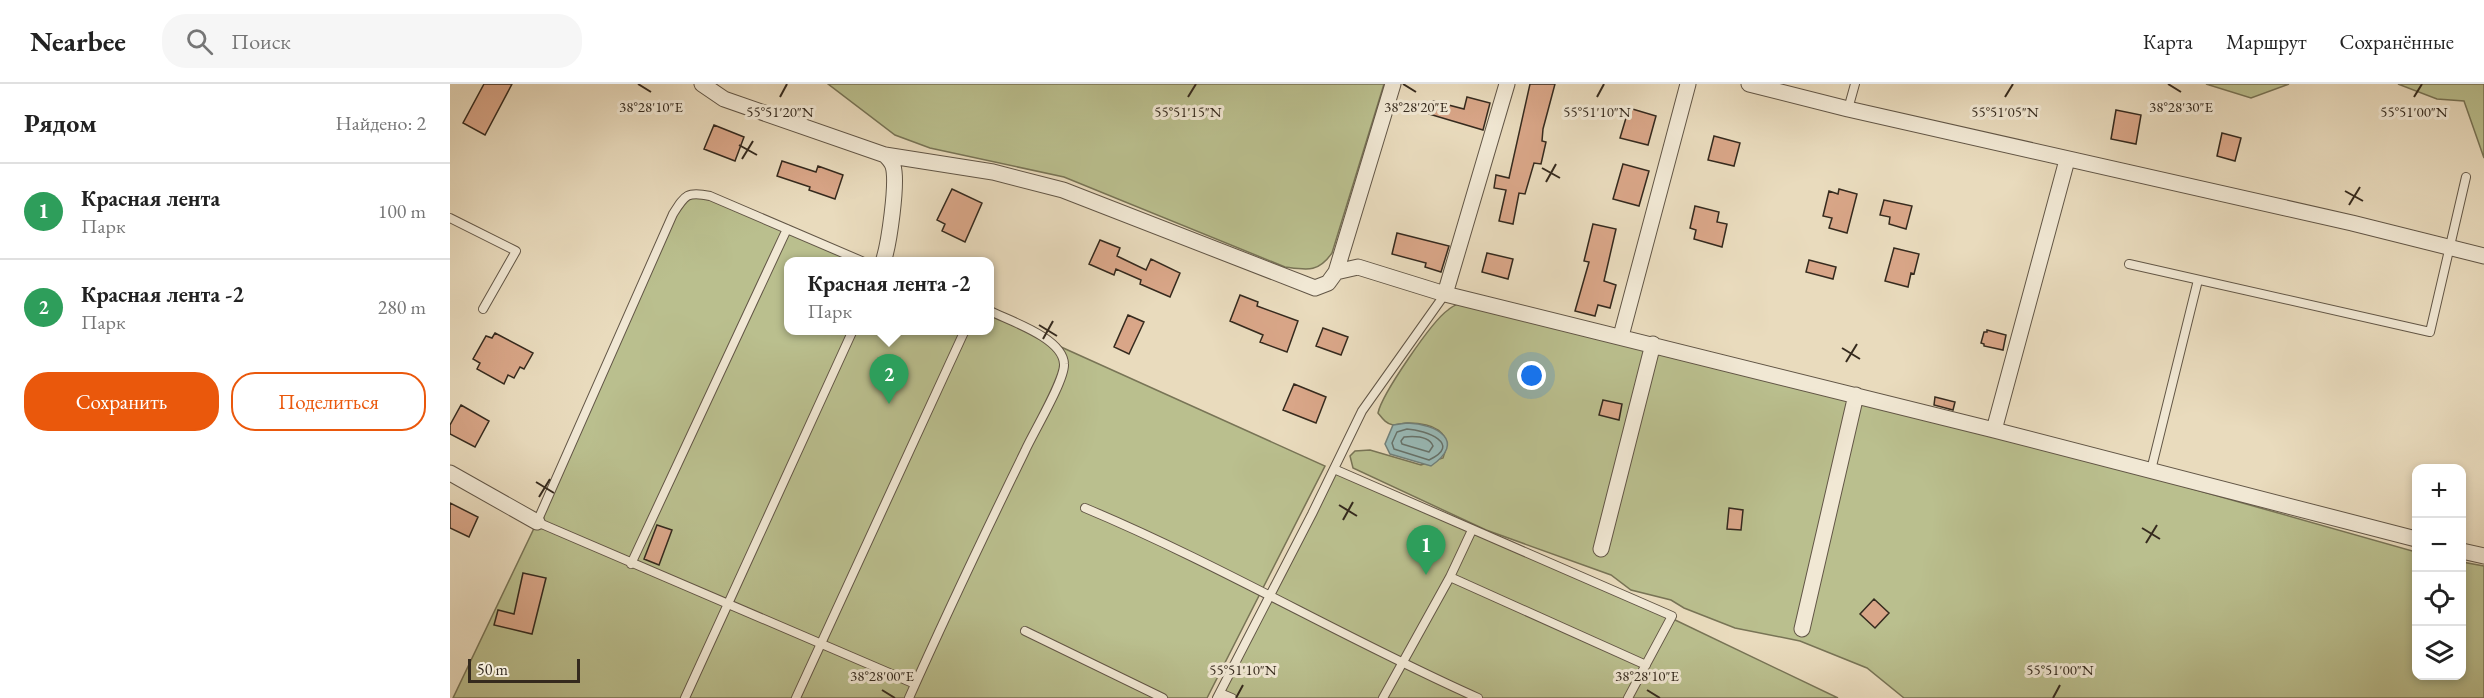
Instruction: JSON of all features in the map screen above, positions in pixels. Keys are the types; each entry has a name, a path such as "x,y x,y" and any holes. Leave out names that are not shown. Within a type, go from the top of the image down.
{"street":[{"path":"702,84 724,99 885,155 993,172 1062,190 1315,288 1328,283 1336,272 1393,84"},
{"path":"1444,294 1507,84"},
{"path":"1621,336 1688,84"},
{"path":"1749,84 2067,160 2451,246 2484,256"},
{"path":"884,257 889,243 894,183 893,166 885,155"},
{"path":"1994,430 2067,160"},
{"path":"1336,272 1358,267 1444,294 1856,395 2412,538"},
{"path":"1602,549 1653,344"},
{"path":"1802,629 1856,395"},
{"path":"450,473 537,522"},
{"path":"2466,552 2484,556"}],"lane":[{"path":"1848,109 1855,84"},
{"path":"2129,264 2430,332 2466,177"},
{"path":"854,257 710,196 694,193 683,198 668,225 537,522 915,684"},
{"path":"450,218 516,251 483,309"},
{"path":"631,564 787,229"},
{"path":"2151,470 2198,280"},
{"path":"1232,698 1219,696 1362,411 1444,294"},
{"path":"909,698 1018,464 1062,380 1065,364 1060,351 1036,332 994,313"},
{"path":"685,698 850,335"},
{"path":"796,698 963,335"},
{"path":"1334,469 1672,616 1628,698"},
{"path":"1085,508 1144,533 1402,664 1478,698"},
{"path":"1383,698 1450,578 1472,530"},
{"path":"1450,578 1646,664"},
{"path":"1025,631 1163,698"}],"green space":[{"path":"828,84 1384,84 1332,253 1322,264 1306,269 1285,267 1064,177 930,148 895,135"},
{"path":"2206,84 2289,84 2251,98"},
{"path":"2398,84 2484,84 2484,158 2464,101 2437,99"},
{"path":"694,193 854,257 784,257 784,335 994,335 994,313 1050,342 1325,466 1207,698 453,698 537,522 673,214"},
{"path":"1460,303 2140,474 2412,551 2412,680 2466,680 2466,563 2484,566 2484,698 1904,698 1867,668 1800,641 1735,628 1684,608 1671,600 1631,590 1611,575 1486,530 1353,468 1350,456 1355,451 1370,450 1421,465 1443,458 1446,441 1439,430 1417,423 1391,424 1378,413 1388,390 1420,342 1451,308"},
{"path":"1334,470 1671,618 1838,698 1217,698"}],"water":[{"path":"1407,423 1437,430 1444,436 1447,449 1442,457 1431,466 1390,454 1385,444 1393,425"}],"building":[{"path":"484,84 512,84 485,135 463,123"},
{"path":"1530,84 1555,84 1543,129 1542,141 1546,142 1541,164 1534,163 1525,194 1519,193 1513,224 1499,221 1506,190 1494,188 1496,175 1509,178"},
{"path":"1467,97 1490,103 1483,130 1429,114 1433,101 1464,109"},
{"path":"1629,108 1656,116 1648,145 1620,138"},
{"path":"2116,110 2141,115 2136,144 2111,139"},
{"path":"714,125 744,137 735,161 704,149"},
{"path":"2222,133 2241,138 2235,161 2217,156"},
{"path":"1714,136 1740,143 1734,166 1708,160"},
{"path":"782,161 816,172 818,166 843,175 835,199 809,190 810,187 777,176"},
{"path":"1623,164 1649,171 1639,206 1613,199"},
{"path":"952,189 982,203 965,242 942,231 945,224 937,220"},
{"path":"1839,189 1857,194 1847,233 1829,228 1832,218 1823,216 1829,191 1838,194"},
{"path":"1884,200 1912,206 1906,229 1889,224 1890,217 1880,215"},
{"path":"1695,206 1719,212 1717,222 1727,224 1722,247 1694,239 1696,230 1690,228"},
{"path":"1593,224 1616,229 1604,281 1616,285 1610,308 1598,305 1595,316 1575,311 1589,262 1584,261"},
{"path":"1397,233 1449,246 1441,272 1425,267 1426,263 1392,254"},
{"path":"1100,240 1120,248 1117,256 1146,270 1151,259 1180,273 1170,297 1140,284 1141,280 1116,269 1114,275 1089,264"},
{"path":"1894,248 1919,254 1908,287 1885,281"},
{"path":"1487,253 1513,259 1508,279 1482,272"},
{"path":"1809,260 1836,267 1833,279 1806,272"},
{"path":"1240,295 1258,302 1257,306 1298,321 1287,352 1260,342 1263,335 1230,321"},
{"path":"1128,315 1144,322 1129,354 1114,347"},
{"path":"1323,328 1348,337 1341,355 1316,346"},
{"path":"1987,330 2006,335 2003,350 1984,346 1981,343 1984,332"},
{"path":"495,333 533,353 524,369 520,367 514,378 508,375 504,384 477,369 480,363 473,359 486,336 492,338"},
{"path":"1294,384 1326,397 1316,423 1283,410"},
{"path":"1935,397 1955,402 1953,410 1934,405"},
{"path":"1603,400 1622,404 1619,420 1599,415"},
{"path":"461,405 489,421 475,447 450,434 450,425"},
{"path":"450,503 478,517 469,537 450,528"},
{"path":"1729,508 1743,510 1741,530 1727,529"},
{"path":"657,525 672,530 659,565 644,559"},
{"path":"523,573 546,578 532,634 494,625 498,610 514,614"},
{"path":"1874,599 1889,613 1875,628 1860,614"}],"place":[{"name":"Красная лента -2","path":"889,404"},
{"name":"Красная лента","path":"1426,575"}]}
